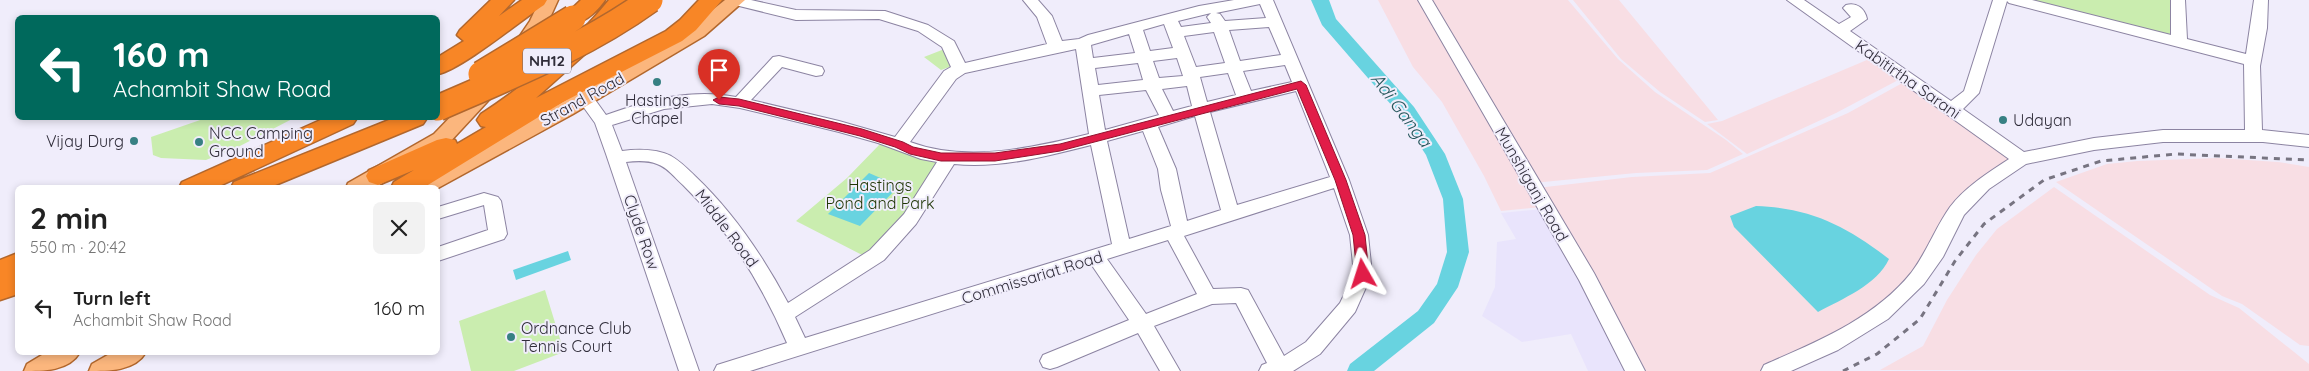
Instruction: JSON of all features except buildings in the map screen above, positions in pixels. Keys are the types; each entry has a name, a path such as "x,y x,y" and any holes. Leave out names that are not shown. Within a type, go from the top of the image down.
{"highway":[{"path":"440,56 465,38 503,0"},
{"path":"440,94 486,72 544,38 594,0"},
{"path":"378,176 447,146 493,117 546,77 603,23 620,0"},
{"name":"NH12","path":"440,107 555,58 603,32 650,0"},
{"path":"408,185 555,97 674,36 688,25 711,0"},
{"path":"440,66 501,26 544,3"},
{"path":"198,185 339,120"},
{"path":"248,185 387,120"},
{"path":"248,185 410,120"},
{"path":"0,271 15,264"},
{"path":"0,290 15,283"}],"main road":[{"name":"Strand Road","path":"427,185 585,98 697,32 736,0"},
{"path":"362,185 441,139 475,105 510,62 540,22 544,3"},
{"path":"100,371 129,355"},
{"path":"36,371 63,359"}],"street":[{"path":"736,0 796,16 880,14 923,28 949,44 960,68"},
{"path":"1030,0 1044,16 1056,47"},
{"path":"1173,26 1210,9 1259,0"},
{"path":"1050,361 1200,302 1208,297 1241,294 1275,370 1313,348 1348,307 1363,274 1359,235 1340,180 1266,0"},
{"name":"Munshiganj Road","path":"1425,0 1587,278 1636,371"},
{"name":"Kabitirtha Sarani","path":"1794,0 1952,109 2021,160"},
{"path":"1952,109 1971,93 2000,0"},
{"path":"2014,0 2253,62"},
{"path":"2178,0 2179,43"},
{"path":"2254,136 2253,62 2259,28 2261,0"},
{"path":"1839,31 1859,19 1858,14 1851,8"},
{"path":"1210,9 1220,26 1244,98"},
{"path":"899,144 950,75 960,68 1083,43 1094,38 1135,29 1275,22"},
{"path":"1173,26 1192,76 1231,215"},
{"path":"1135,29 1153,85 1169,118"},
{"path":"1083,43 1098,138 1122,249"},
{"path":"1086,64 1183,52"},
{"path":"1091,91 1153,85 1234,66 1290,59"},
{"path":"739,103 780,61 816,71"},
{"path":"603,122 638,109 674,102 704,99 739,103 810,119 899,144 910,151 949,157 995,157 1060,148 1244,98 1301,85"},
{"name":"Clyde Row","path":"585,98 603,122 617,158 689,371"},
{"path":"1149,125 1167,169 1177,232 1208,297"},
{"path":"1771,371 1831,344 1881,314 1917,280 1936,252 1957,211 1984,185 2021,160 2094,144 2163,136 2254,136 2309,141"},
{"name":"Middle Road","path":"617,158 632,155 663,159 702,192 746,251 786,314 799,348"},
{"path":"786,314 877,255 910,219 949,157"},
{"name":"Commissariat Road","path":"724,371 1340,180"},
{"path":"440,212 484,199 492,201 498,234 440,253"},
{"path":"1096,257 1142,324 1170,371"}],"shaded area":[{"path":"1378,0 1423,0 1541,207 1501,211 1484,176 1442,102 1413,67"},
{"path":"1429,0 1568,0 1618,59 1655,92 1726,140 1743,154 1707,170 1636,173 1533,183"},
{"path":"1573,0 1619,0 1718,120 1705,122 1660,92 1621,59"},
{"path":"1874,57 1902,78 1836,113 1747,154 1707,124 1722,121"},
{"path":"1906,81 2017,159 1955,206 1934,247 1879,312 1765,371 1640,371 1537,188 1632,177 1710,173 1848,113"},
{"path":"2217,158 2278,162 2309,167 2309,346 2300,345 2242,304 2222,296 2056,182 2107,164"},
{"path":"2054,187 2210,295 2239,308 2309,364 2309,371 1880,370 1923,346 1947,300 1976,255 1997,229"},
{"path":"1543,209 1632,371 1588,371 1571,334 1522,342 1482,316 1495,287 1497,242 1516,239 1501,213"}],"green space":[{"path":"2023,0 2173,0 2174,40"},
{"path":"947,48 955,65 941,70 924,57"},
{"name":"NCC Camping Ground","path":"200,120 290,120 238,147 206,160 161,158 153,155 151,137"},
{"name":"Hastings Pond and Park","path":"880,144 905,153 943,162 907,216 866,257 796,221 847,178"},
{"name":"Ordnance Club Tennis Court","path":"545,290 564,352 514,371 471,371 459,321"}],"water":[{"path":"869,173 899,186 860,226 828,214"},
{"path":"1756,206 1794,210 1827,221 1858,237 1889,259 1868,284 1818,312 1734,227 1730,216"},
{"path":"568,251 571,260 516,280 513,270"}],"waterway":[{"name":"Adi Ganga","path":"1320,0 1328,21 1407,111 1435,154 1453,199 1458,252 1447,287 1426,317 1358,371"}],"railway":[{"path":"1843,371 1877,354 1920,319 1955,261 1984,224 2044,180 2101,161 2176,154 2309,160"}],"place":[{"name":"Hastings Chapel","path":"657,82"},
{"name":"Udayan","path":"2003,120"},
{"name":"Vijay Durg","path":"134,141"},
{"name":"NCC Camping Ground","path":"199,142"},
{"name":"Ordnance Club Tennis Court","path":"511,337"}],"route":[{"path":"719,100 862,132 899,144 910,151 941,157 995,157 1060,148 1136,129 1202,109 1301,85 1340,180 1359,235 1363,274"}]}
